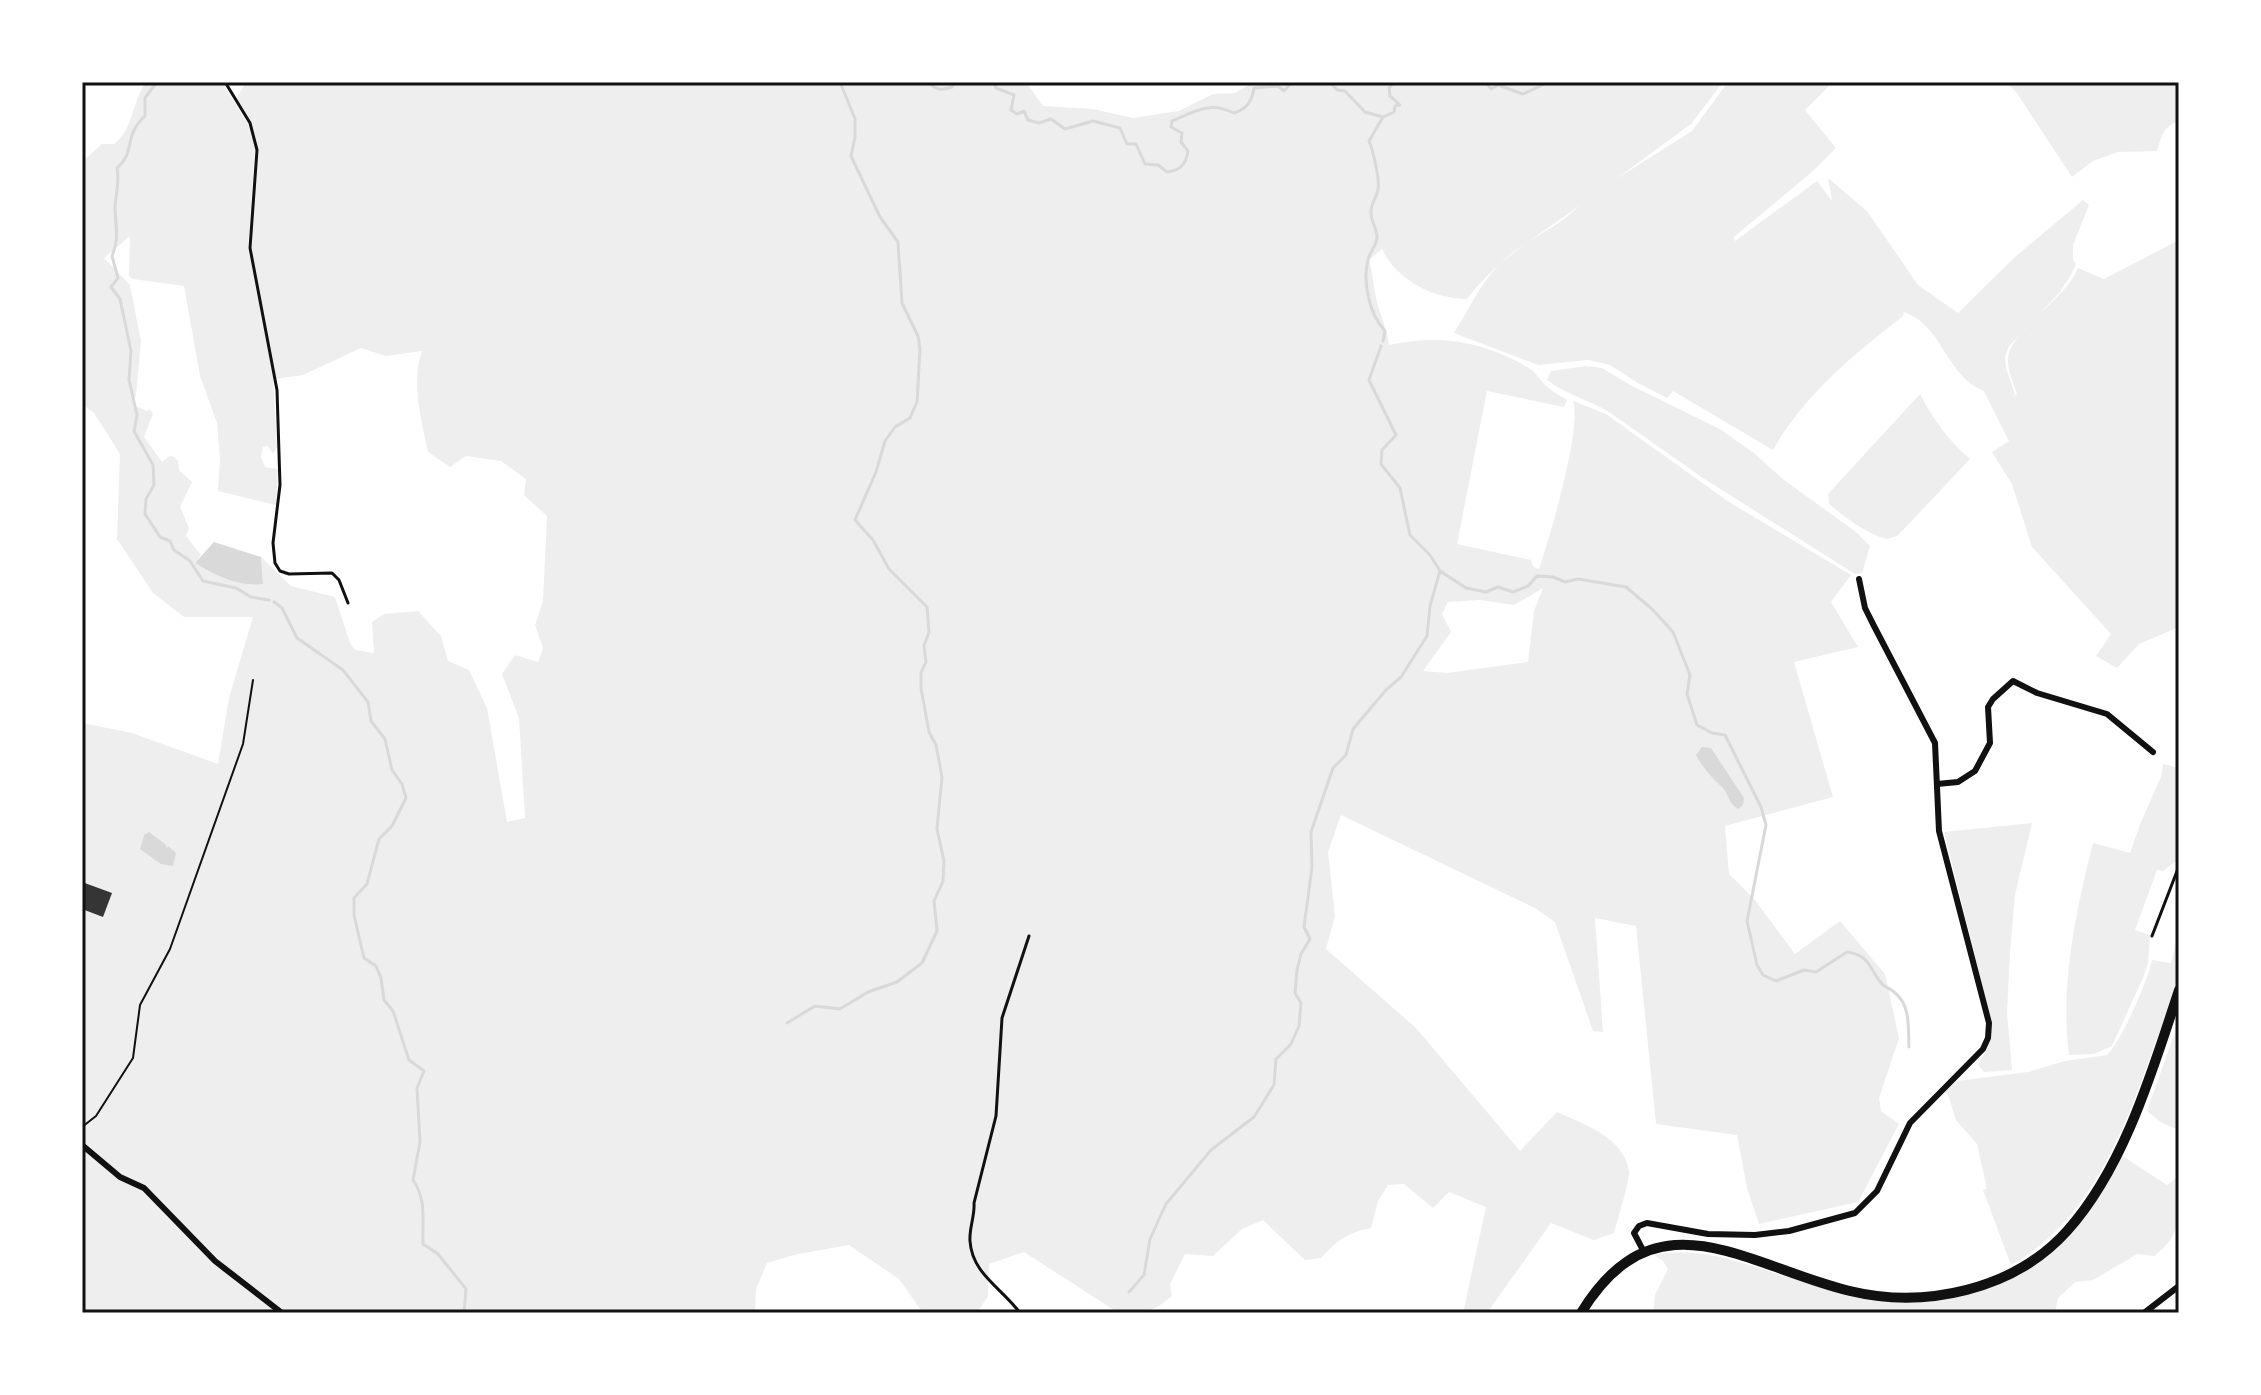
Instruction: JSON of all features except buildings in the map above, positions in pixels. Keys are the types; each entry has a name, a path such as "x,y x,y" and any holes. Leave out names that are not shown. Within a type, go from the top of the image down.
{"main road":[{"path":"1581,1313 1594,1291 1613,1270 1644,1252 1669,1246 1692,1244 1736,1253 1848,1291 1878,1296 1911,1298 1967,1290 2014,1271 2034,1260 2067,1231 2105,1174 2149,1077 2179,990"}],"street":[{"path":"1644,1252 1634,1233 1639,1226 1647,1223 1708,1234 1755,1235 1789,1231 1855,1213 1877,1191 1910,1123 1983,1049 1988,1038 1989,1023 1939,831 1935,743 1865,608 1859,579"},
{"path":"1937,784 1958,782 1975,771 1990,743 1988,707 2013,681 2037,693 2107,714 2153,752"},
{"path":"82,1145 115,1173 144,1188 215,1261 282,1313"},
{"path":"2144,1313 2179,1286"}],"lane":[{"path":"225,82 250,123 257,150 250,242 278,407 280,485 273,543 275,563 280,571 289,574 332,573 339,580 348,603"},
{"path":"2152,936 2179,866"},
{"path":"1020,1313 978,1269 970,1239 974,1203 996,1116 1002,1018 1029,936"}],"path":[{"path":"82,1127 96,1116 133,1058 140,1005 170,949 243,744 253,680"}],"shaded area":[{"path":"146,82 222,82 248,124 255,150 248,248 273,376 277,447 273,454 268,446 263,447 261,457 265,467 278,469 276,505 218,491 220,459 217,423 200,376 184,286 129,276 130,236 104,258 130,285 141,341 133,405 147,411 150,409 153,414 144,437 162,462 170,456 174,457 179,470 192,482 180,507 189,528 186,536 201,555 195,563 228,579 254,584 263,583 261,557 291,586 335,597 355,650 374,653 372,622 384,614 418,611 441,636 448,661 469,670 487,708 507,822 525,818 519,718 502,674 515,655 538,662 543,648 535,625 543,601 547,516 524,495 526,479 501,461 466,456 450,467 428,452 417,388 422,351 386,356 361,348 303,375 275,379 250,254 257,158 252,129 236,99 246,82 1026,82 1043,106 1093,109 1133,118 1179,111 1213,94 1235,93 1254,82 1723,82 1691,124 1616,179 1692,131 1728,82 1833,82 1805,110 1836,148 1734,237 1735,241 1817,181 1832,201 1828,178 1867,211 1918,285 1958,313 2016,256 2083,200 2089,205 2073,245 2076,264 2060,292 2034,320 2072,280 2078,268 2104,279 2179,240 2179,627 2139,644 2117,668 2096,656 2111,634 2032,547 2012,484 1992,452 2009,441 1984,391 1961,375 1917,318 1904,312 1848,361 1800,411 1773,450 1673,391 1667,398 1610,365 1588,360 1538,365 1454,333 1479,290 1499,265 1467,299 1454,298 1417,286 1397,270 1382,249 1369,260 1389,345 1444,340 1495,351 1529,368 1546,386 1567,400 1564,407 1487,391 1457,544 1531,560 1533,567 1539,569 1569,458 1575,415 1573,401 1606,414 1729,502 1851,575 1831,602 1858,647 1794,662 1833,797 1725,826 1729,874 1755,900 1795,954 1840,921 1885,974 1899,1038 1879,1098 1881,1111 1899,1124 1858,1202 1759,1224 1747,1188 1737,1135 1656,1124 1636,926 1595,918 1603,1032 1593,1031 1555,922 1535,908 1341,815 1328,852 1335,916 1326,949 1416,1028 1520,1151 1557,1112 1601,1133 1626,1159 1629,1176 1614,1233 1594,1240 1551,1223 1487,1313 1463,1313 1486,1207 1449,1192 1433,1208 1404,1184 1388,1185 1378,1201 1371,1228 1343,1238 1321,1258 1305,1260 1263,1220 1242,1229 1213,1256 1185,1254 1170,1284 1172,1296 1152,1310 1139,1313 1114,1310 1024,1252 989,1264 988,1296 977,1313 923,1313 899,1279 849,1245 767,1263 756,1289 755,1313 82,1313 82,723 132,733 218,764 229,698 253,617 184,617 153,593 117,539 120,454 94,413 82,404 82,162 102,144 114,144 121,138","holes":["1579,206 1564,219 1527,242 1564,217","2021,333 2008,357 2017,394 2013,397 2015,394 2005,357 2009,346","1543,588 1534,611 1528,662 1447,673 1423,671 1451,632 1442,614 1448,602 1480,600 1514,605"]},
{"path":"2006,82 2179,82 2179,121 2166,129 2157,151 2118,152 2093,161 2072,177 2016,92"},
{"path":"1586,366 1602,368 1720,429 1755,454 1870,546 1862,573 1855,574 1703,478 1609,412 1547,380 1551,371"},
{"path":"1920,394 1942,429 1970,459 1897,536 1887,539 1863,529 1842,515 1829,504 1828,494"},
{"path":"214,542 261,557 263,584 228,580 195,563"},
{"path":"1702,747 1711,748 1744,798 1743,805 1738,809 1696,755"},
{"path":"2163,764 2179,768 2179,859 2163,871 2157,870 2135,930 2150,935 2148,963 2112,1046 2094,1054 2069,1055 2067,1001 2071,948 2093,843 2130,853 2161,777"},
{"path":"2032,823 2015,895 2010,952 2007,1012 2012,1070 1984,1072 1978,1065 1989,1046 1992,1024 1944,832"},
{"path":"149,832 176,853 173,866 161,864 140,849 144,835"},
{"path":"2179,931 2180,969 2175,992 2118,1138 2084,1197 2063,1223 2039,1246 2011,1265 1983,1190 1987,1189 1977,1144 1956,1120 1945,1092 1957,1081 2028,1072 2065,1061 2107,1055 2133,1010 2152,960 2171,963"},
{"path":"2179,1021 2179,1130 2162,1123 2147,1111"},
{"path":"2121,1155 2167,1185 2179,1176 2176,1230 2154,1256 2137,1254 2093,1280 2075,1282 2058,1298 2055,1313 1653,1313 1655,1295 1668,1269 1654,1255 1672,1253 1706,1254 1875,1300 1941,1301 1968,1294 2027,1268 2057,1248 2087,1211"}],"waterway":[{"path":"157,82 145,98 145,116 134,130 126,156 117,168 116,237 112,256 118,278 111,287 120,299 131,351 129,380 137,415 134,431 153,465 154,485 146,499 145,514 160,537 170,541 174,550 190,561 203,581 236,588 251,597 269,600"},
{"path":"787,1023 815,1006 840,1009 868,992 897,982 922,963 937,931 934,901 943,881 944,861 937,829 942,777 921,688 921,673 926,662 924,646 929,632 927,607 889,569 873,540 855,520 876,472 885,441 895,427 910,418 917,402 920,349 918,336 902,303 898,242 880,217 851,156 855,119 840,82"},
{"path":"928,82 942,89 952,87 954,82"},
{"path":"994,82 996,88 1014,95 1011,110 1017,114 1024,111 1028,120 1039,123 1051,119 1065,129 1093,121 1120,128 1127,144 1136,144 1145,164 1158,165 1167,172 1182,166 1188,151 1181,142 1182,133 1171,127 1172,121 1210,108 1234,113 1248,104 1254,88 1278,86 1284,91 1292,82"},
{"path":"1330,82 1337,90 1345,91 1365,112 1383,117 1400,105 1390,96 1389,88 1394,82"},
{"path":"1486,82 1491,89 1498,85 1523,94 1549,82"},
{"path":"1383,117 1369,141 1378,185 1371,210 1377,240 1369,257 1366,279 1371,308 1385,331 1383,341"},
{"path":"1129,1292 1144,1275 1150,1239 1166,1204 1211,1150 1254,1117 1274,1085 1276,1059 1291,1044 1299,1026 1301,1003 1295,993 1301,954 1310,939 1304,927 1312,867 1311,832 1333,768 1346,755 1353,729 1401,677 1427,636 1430,606 1440,571 1430,555 1410,535 1400,488 1381,464 1382,450 1396,435 1369,380 1381,346"},
{"path":"1440,571 1466,588 1486,592 1498,587 1513,592 1528,586 1537,576 1565,582 1578,579 1626,587 1652,609 1673,632 1690,675 1687,694 1697,725 1712,733 1725,735 1761,807 1766,825 1747,921 1757,965 1763,975 1776,981 1804,970 1816,972 1847,952 1861,957 1883,985 1894,991 1903,1003 1908,1017 1909,1047"},
{"path":"274,602 282,608 297,638 343,670 368,702 371,721 385,739 392,770 402,784 406,798 392,826 379,839 367,884 354,898 354,915 364,958 376,966 384,1000 393,1011 409,1060 424,1071 417,1088 420,1142 413,1180 422,1203 423,1244 438,1254 466,1289 464,1313"}]}
